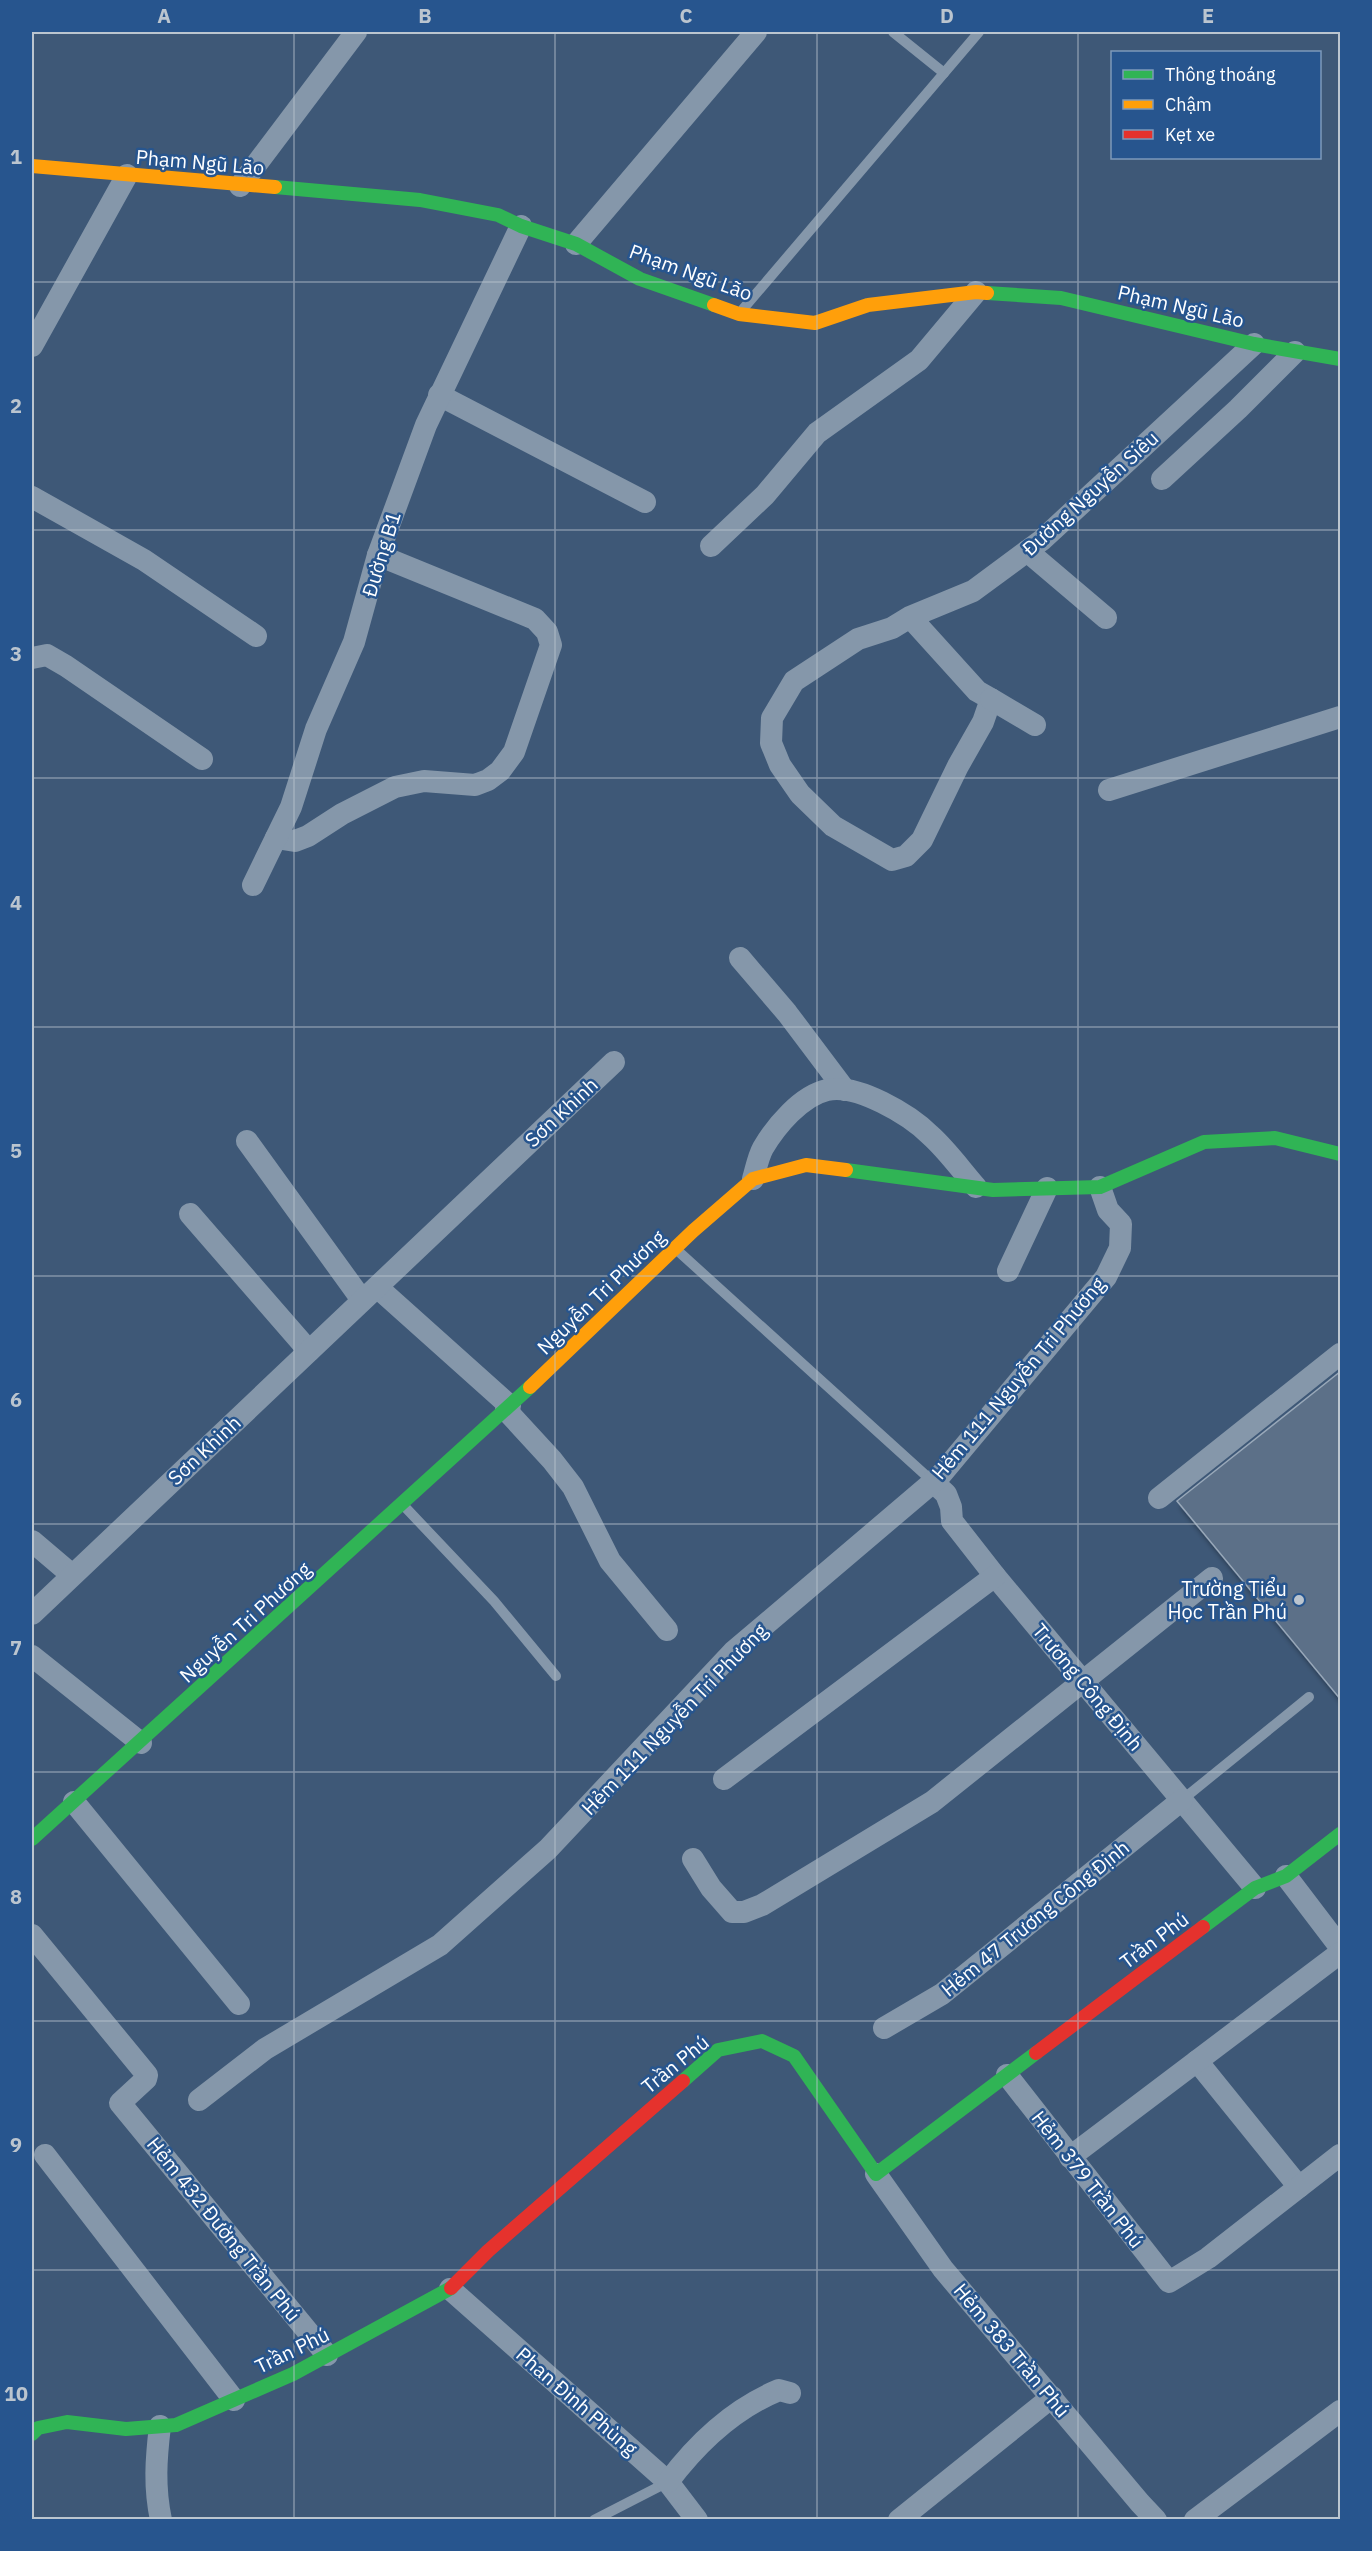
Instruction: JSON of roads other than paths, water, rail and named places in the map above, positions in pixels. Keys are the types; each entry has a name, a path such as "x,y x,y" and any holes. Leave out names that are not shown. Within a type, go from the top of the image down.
{"street":[{"path":"240,186 356,32"},
{"path":"576,244 756,32"},
{"name":"Phạm Ngũ Lão","path":"32,166 420,200 498,214 521,226 576,244 640,279 739,314 815,323 868,305 976,292 1061,298 1254,344 1295,352 1339,356"},
{"path":"32,346 127,175"},
{"name":"Đường B1","path":"253,885 291,807 316,729 354,642 378,555 439,395 521,226"},
{"path":"711,546 765,495 817,433 919,360 976,292"},
{"name":"Đường Nguyễn Siêu","path":"991,699 983,722 958,766 922,840 906,856 892,860 833,826 800,794 780,765 771,743 772,718 794,681 858,639 892,628 910,617 973,591 1042,540 1254,344"},
{"path":"1162,479 1238,409 1295,352"},
{"path":"439,395 645,501"},
{"path":"32,497 144,560 256,636"},
{"path":"1027,551 1106,618"},
{"path":"276,838 295,841 308,836 342,814 395,787 424,782 475,785 488,780 500,771 514,752 551,645 547,632 535,619 378,555"},
{"path":"910,617 977,691 1035,725"},
{"path":"32,658 47,655 66,666 202,759"},
{"path":"1109,790 1341,717"},
{"path":"740,958 787,1013 845,1090"},
{"name":"Sơn Khinh","path":"36,1602 72,1575 614,1062"},
{"path":"753,1179 762,1150 791,1113 811,1097 828,1089 865,1095 899,1112 923,1129 976,1187"},
{"name":"Nguyễn Tri Phương","path":"32,1839 141,1743 508,1408 675,1248 753,1179 806,1165 993,1190 1100,1187 1204,1142 1275,1138 1341,1154"},
{"path":"247,1141 370,1294 508,1408 573,1487 610,1561 667,1630"},
{"name":"Hẻm 111 Nguyễn Tri Phương","path":"199,2100 265,2049 440,1944 548,1849 733,1652 939,1477 1106,1277 1120,1248 1121,1224 1108,1210 1100,1187"},
{"path":"1008,1271 1047,1188"},
{"path":"190,1214 309,1351"},
{"path":"1159,1498 1341,1354"},
{"name":"Trương Công Định","path":"932,1481 946,1494 951,1507 952,1521 995,1576 1255,1888"},
{"path":"32,1541 72,1575"},
{"path":"724,1779 995,1576"},
{"path":"693,1859 711,1888 732,1912 744,1912 762,1905 932,1802 1212,1578"},
{"path":"32,1656 141,1743"},
{"name":"Hẻm 47 Trương Công Định","path":"884,2028 942,1994 1182,1800"},
{"path":"74,1802 239,2004"},
{"name":"Trần Phú","path":"32,2434 38,2428 67,2422 126,2429 176,2426 293,2374 450,2289 488,2252 718,2050 762,2041 794,2056 876,2174 1255,1888 1286,1876 1341,1834"},
{"path":"1286,1876 1341,1947"},
{"name":"Hẻm 432 Đường Trần Phú","path":"32,1935 147,2075 146,2079 120,2103 327,2355"},
{"path":"1070,2157 1341,1953"},
{"path":"1197,2061 1299,2187 1341,2155"},
{"name":"Hẻm 379 Trần Phú","path":"1007,2075 1169,2282 1208,2258 1299,2187"},
{"path":"45,2155 234,2400"},
{"name":"Hẻm 383 Trần Phú","path":"876,2174 943,2269 1156,2520"},
{"name":"Phan Đình Phùng","path":"450,2289 668,2482 697,2520"},
{"path":"668,2482 692,2451 737,2412 779,2390 790,2393"},
{"path":"899,2520 1052,2397"},
{"path":"1195,2520 1341,2411"},
{"path":"160,2426 155,2463 155,2494 161,2520"}],"lane":[{"path":"893,32 944,73"},
{"path":"739,314 979,32"},
{"path":"675,1248 932,1481"},
{"path":"403,1504 494,1602 556,1676"},
{"path":"1182,1800 1310,1697"},
{"path":"594,2520 668,2482"}],"place":[{"name":"Trường Tiểu Học Trần Phú","path":"1299,1600"}]}
